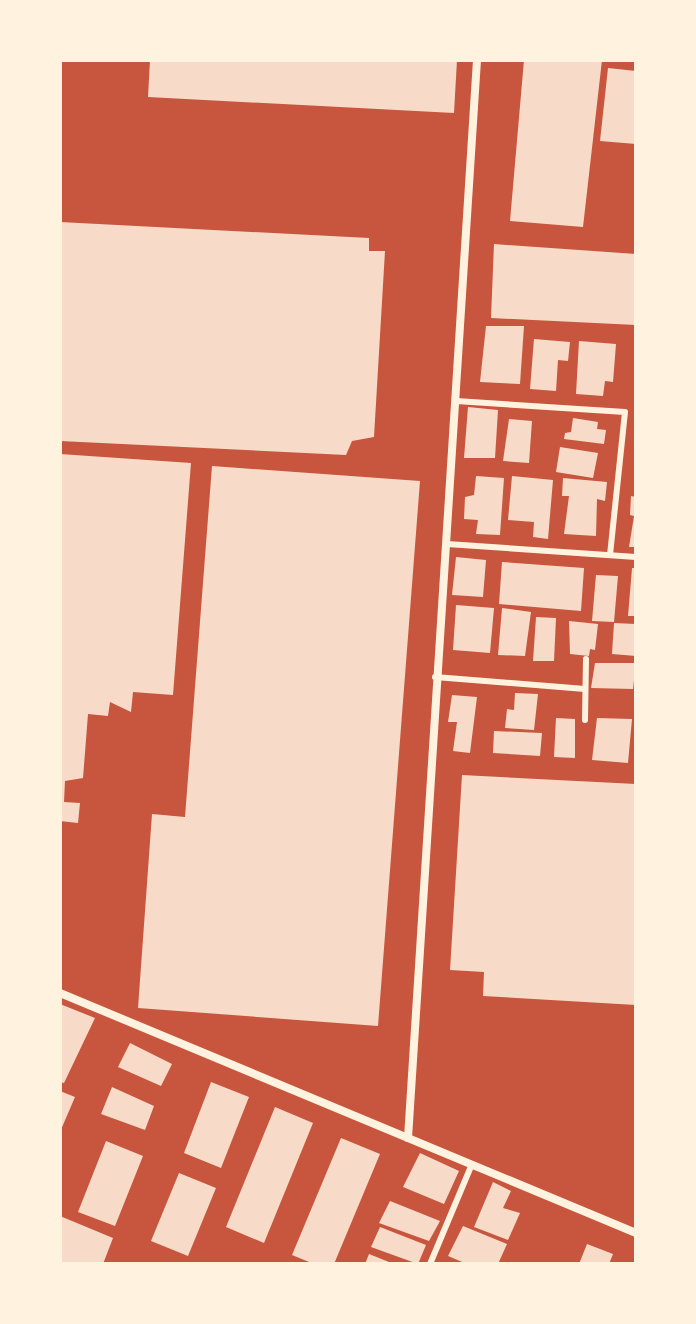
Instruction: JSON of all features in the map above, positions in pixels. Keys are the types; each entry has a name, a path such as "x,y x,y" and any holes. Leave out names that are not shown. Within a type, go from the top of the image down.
{"street":[{"path":"408,1138 435,677 447,544 477,60"},
{"path":"60,993 636,1233"}],"lane":[{"path":"456,401 625,412 610,555"},
{"path":"447,544 636,557"},
{"path":"585,720 586,659"},
{"path":"435,677 585,689"},
{"path":"430,1264 472,1164"}],"building":[{"path":"150,60 457,60 454,113 148,97"},
{"path":"524,60 602,60 583,227 510,221"},
{"path":"608,68 636,71 636,144 600,141"},
{"path":"60,222 369,238 369,251 385,251 374,437 352,441 346,455 60,441"},
{"path":"494,244 636,254 636,325 491,318"},
{"path":"486,326 524,326 520,384 480,382"},
{"path":"534,339 570,342 568,361 558,360 556,391 530,389"},
{"path":"579,341 616,344 613,382 605,381 603,396 576,394"},
{"path":"468,407 498,410 495,458 464,458"},
{"path":"573,418 598,422 597,429 606,430 604,444 564,439 565,433 571,432"},
{"path":"509,419 532,421 529,463 503,461"},
{"path":"560,447 598,453 593,478 556,472"},
{"path":"60,454 191,463 173,695 133,692 131,712 110,702 108,716 88,714 83,778 65,781 64,802 80,803 78,823 60,821"},
{"path":"212,466 420,481 378,1026 138,1008 152,814 185,817"},
{"path":"476,476 504,478 500,535 476,534 478,520 464,519 465,497 474,495"},
{"path":"512,476 553,480 548,539 533,537 534,522 508,520"},
{"path":"563,478 607,482 605,501 597,499 596,536 564,534 569,496 562,496"},
{"path":"631,496 636,497 636,547 629,547 634,516 630,515"},
{"path":"456,557 486,560 483,597 452,595"},
{"path":"502,562 584,568 581,611 499,604"},
{"path":"632,568 636,568 636,616 628,616"},
{"path":"596,575 618,576 614,622 592,621"},
{"path":"456,605 494,608 490,653 453,650"},
{"path":"502,608 531,612 525,656 498,655"},
{"path":"536,617 556,618 554,661 533,661"},
{"path":"569,621 598,624 595,650 590,649 589,656 570,654"},
{"path":"614,623 636,624 636,656 612,654"},
{"path":"595,663 636,663 633,689 591,688"},
{"path":"515,693 538,694 534,730 505,728 507,709 514,710"},
{"path":"452,695 477,697 470,753 453,751 457,722 448,722"},
{"path":"556,718 575,719 575,758 554,757"},
{"path":"597,718 632,719 628,763 592,760"},
{"path":"494,731 542,733 540,756 493,753"},
{"path":"462,775 636,784 636,1005 483,996 484,972 450,970"},
{"path":"60,1004 95,1018 64,1083 60,1082"},
{"path":"130,1043 172,1064 161,1086 118,1067"},
{"path":"211,1082 249,1097 221,1168 184,1153"},
{"path":"112,1087 154,1106 145,1130 101,1114"},
{"path":"60,1091 75,1097 60,1132"},
{"path":"275,1107 313,1123 264,1243 226,1227"},
{"path":"341,1138 380,1154 334,1264 314,1264 292,1255"},
{"path":"106,1141 143,1156 115,1226 78,1212"},
{"path":"420,1153 459,1171 444,1204 403,1187"},
{"path":"179,1173 216,1188 188,1256 151,1241"},
{"path":"493,1182 511,1191 503,1208 520,1213 508,1240 474,1227"},
{"path":"390,1201 440,1221 429,1241 379,1223"},
{"path":"60,1216 113,1238 103,1264 60,1264"},
{"path":"463,1226 507,1244 498,1264 467,1264 448,1256"},
{"path":"380,1227 426,1245 418,1264 371,1247"},
{"path":"587,1244 613,1254 609,1264 579,1264"},
{"path":"369,1254 394,1264 365,1264"}]}
